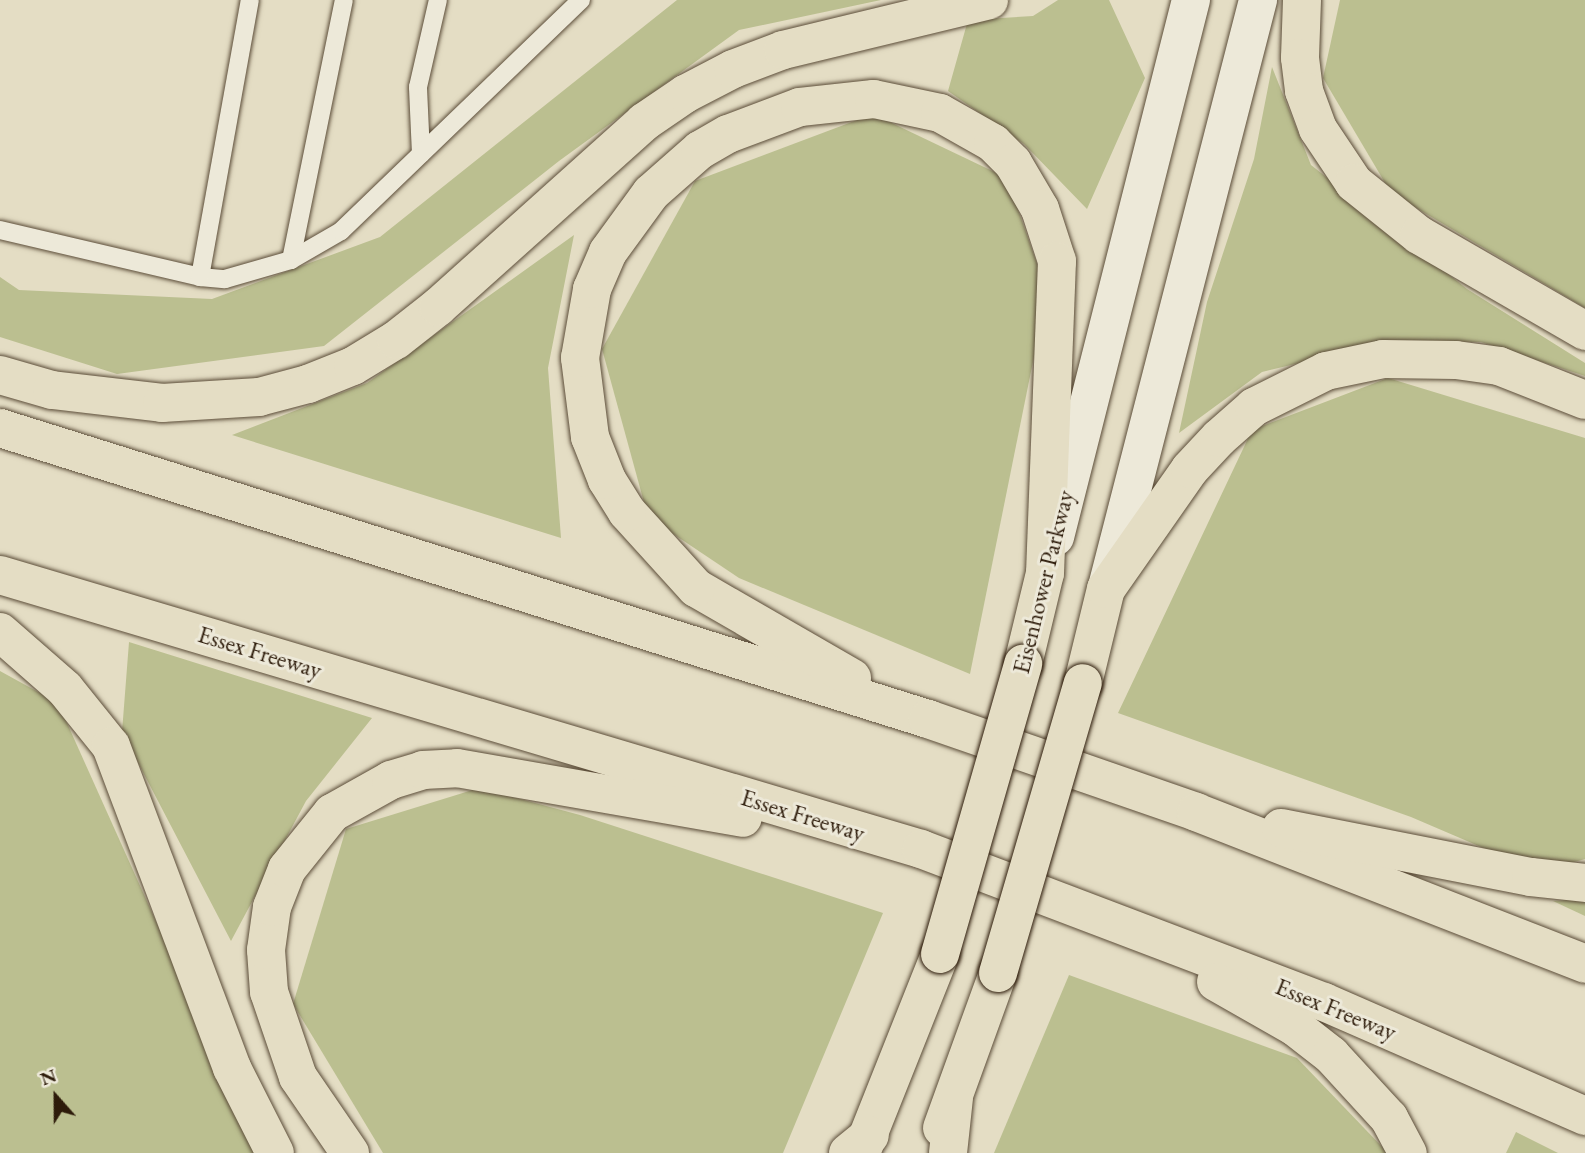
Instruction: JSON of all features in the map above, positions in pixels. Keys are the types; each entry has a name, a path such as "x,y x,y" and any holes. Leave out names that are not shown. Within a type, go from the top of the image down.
{"main road":[{"path":"0,375 52,390 162,402 259,397 308,384 353,366 396,340 438,307 644,122 685,94 733,69 783,50 989,0"},
{"path":"1302,0 1299,31 1304,91 1318,129 1353,183 1419,235 1585,331"},
{"path":"928,719 696,588 652,544 607,480 590,437 582,394 584,320 608,252 624,223 650,193 700,150 728,134 800,107 833,101 907,103 950,118 993,143 1028,185 1057,261 1045,573"},
{"path":"932,1153 998,974 1083,683 1106,589 1190,469 1219,438 1254,408 1326,372 1383,359 1457,360 1499,366 1585,400"},
{"path":"0,428 928,719 1196,812 1585,964"},
{"name":"Eisenhower Parkway","path":"860,1147 940,954 1023,664 1045,573"},
{"name":"Essex Freeway","path":"0,575 921,849 1113,925 1324,1002 1585,1116"},
{"path":"0,632 65,689 111,746 232,1068 275,1153"},
{"path":"350,1153 298,1077 269,992 266,950 272,907 287,869 332,813 360,793 423,770 494,772 921,849"},
{"path":"1196,812 1487,865 1531,877 1585,883"},
{"path":"1113,925 1295,1027 1363,1085 1389,1118 1408,1153"},
{"path":"948,1153 954,1098"}],"street":[{"name":"Eisenhower Parkway","path":"1045,573 1191,0"},
{"path":"1106,589 1258,0"}],"lane":[{"path":"200,277 250,0"},
{"path":"291,260 344,0"},
{"path":"421,154 418,87 438,0"},
{"path":"0,230 200,277 225,279 291,260 341,231 579,1"}],"green space":[{"path":"677,0 881,0 739,30 559,161 324,346 117,374 0,337 0,277 19,290 212,299 380,237"},
{"path":"1058,0 1109,0 1145,78 1087,209 1024,144 948,91 968,20 1033,16"},
{"path":"1340,0 1585,0 1585,308 1391,193 1323,78"},
{"path":"1272,67 1311,165 1467,289 1585,363 1585,376 1481,342 1391,341 1262,372 1179,433 1207,302 1254,159"},
{"path":"873,114 1007,178 1047,292 970,674 739,578 648,517 602,349 695,181"},
{"path":"574,235 548,368 561,538 232,435 367,383"},
{"path":"1388,378 1585,438 1585,859 1553,868 1502,856 1411,817 1118,713 1252,430"},
{"path":"129,642 372,718 306,801 231,941 122,732"},
{"path":"0,671 58,703 260,1153 0,1153"},
{"path":"479,788 580,815 883,913 783,1153 383,1153 293,1004 346,829"},
{"path":"1585,899 1585,916 1553,901"},
{"path":"1069,975 1297,1058 1388,1153 994,1153"},
{"path":"1516,1132 1558,1153 1506,1153"}]}
